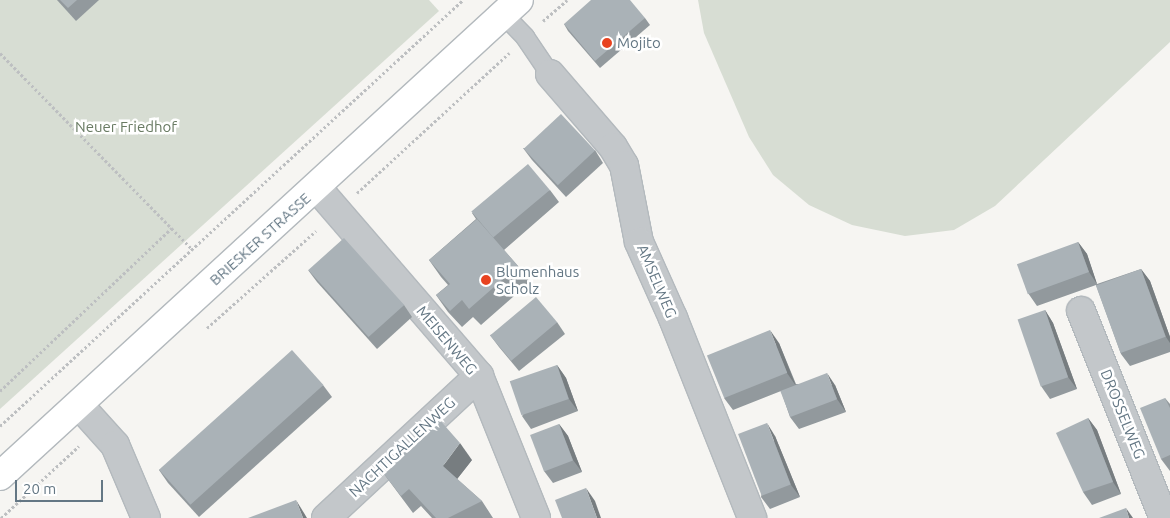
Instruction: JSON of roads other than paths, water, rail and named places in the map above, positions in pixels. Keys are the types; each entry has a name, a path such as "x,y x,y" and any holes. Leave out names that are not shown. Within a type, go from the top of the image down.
{"main road":[{"name":"BRIESKER STRASSE","path":"0,476 317,188 511,7"}],"street":[{"name":"AMSELWEG","path":"550,74 613,147 624,165 639,242 673,318 752,518"},
{"name":"MEISENWEG","path":"317,188 478,376 536,518"},
{"name":"DROSSELWEG","path":"1081,311 1164,518"},
{"name":"NACHTIGALLENWEG","path":"326,518 478,376"},
{"path":"79,405 100,427 122,459 146,518"}],"lane":[{"name":"AMSELWEG","path":"511,7 526,37 550,74"}],"place":[{"name":"Mojito","path":"607,43"},
{"name":"Blumenhaus Scholz","path":"486,280"}],"park label":[{"name":"Neuer Friedhof","path":"126,127"}]}
